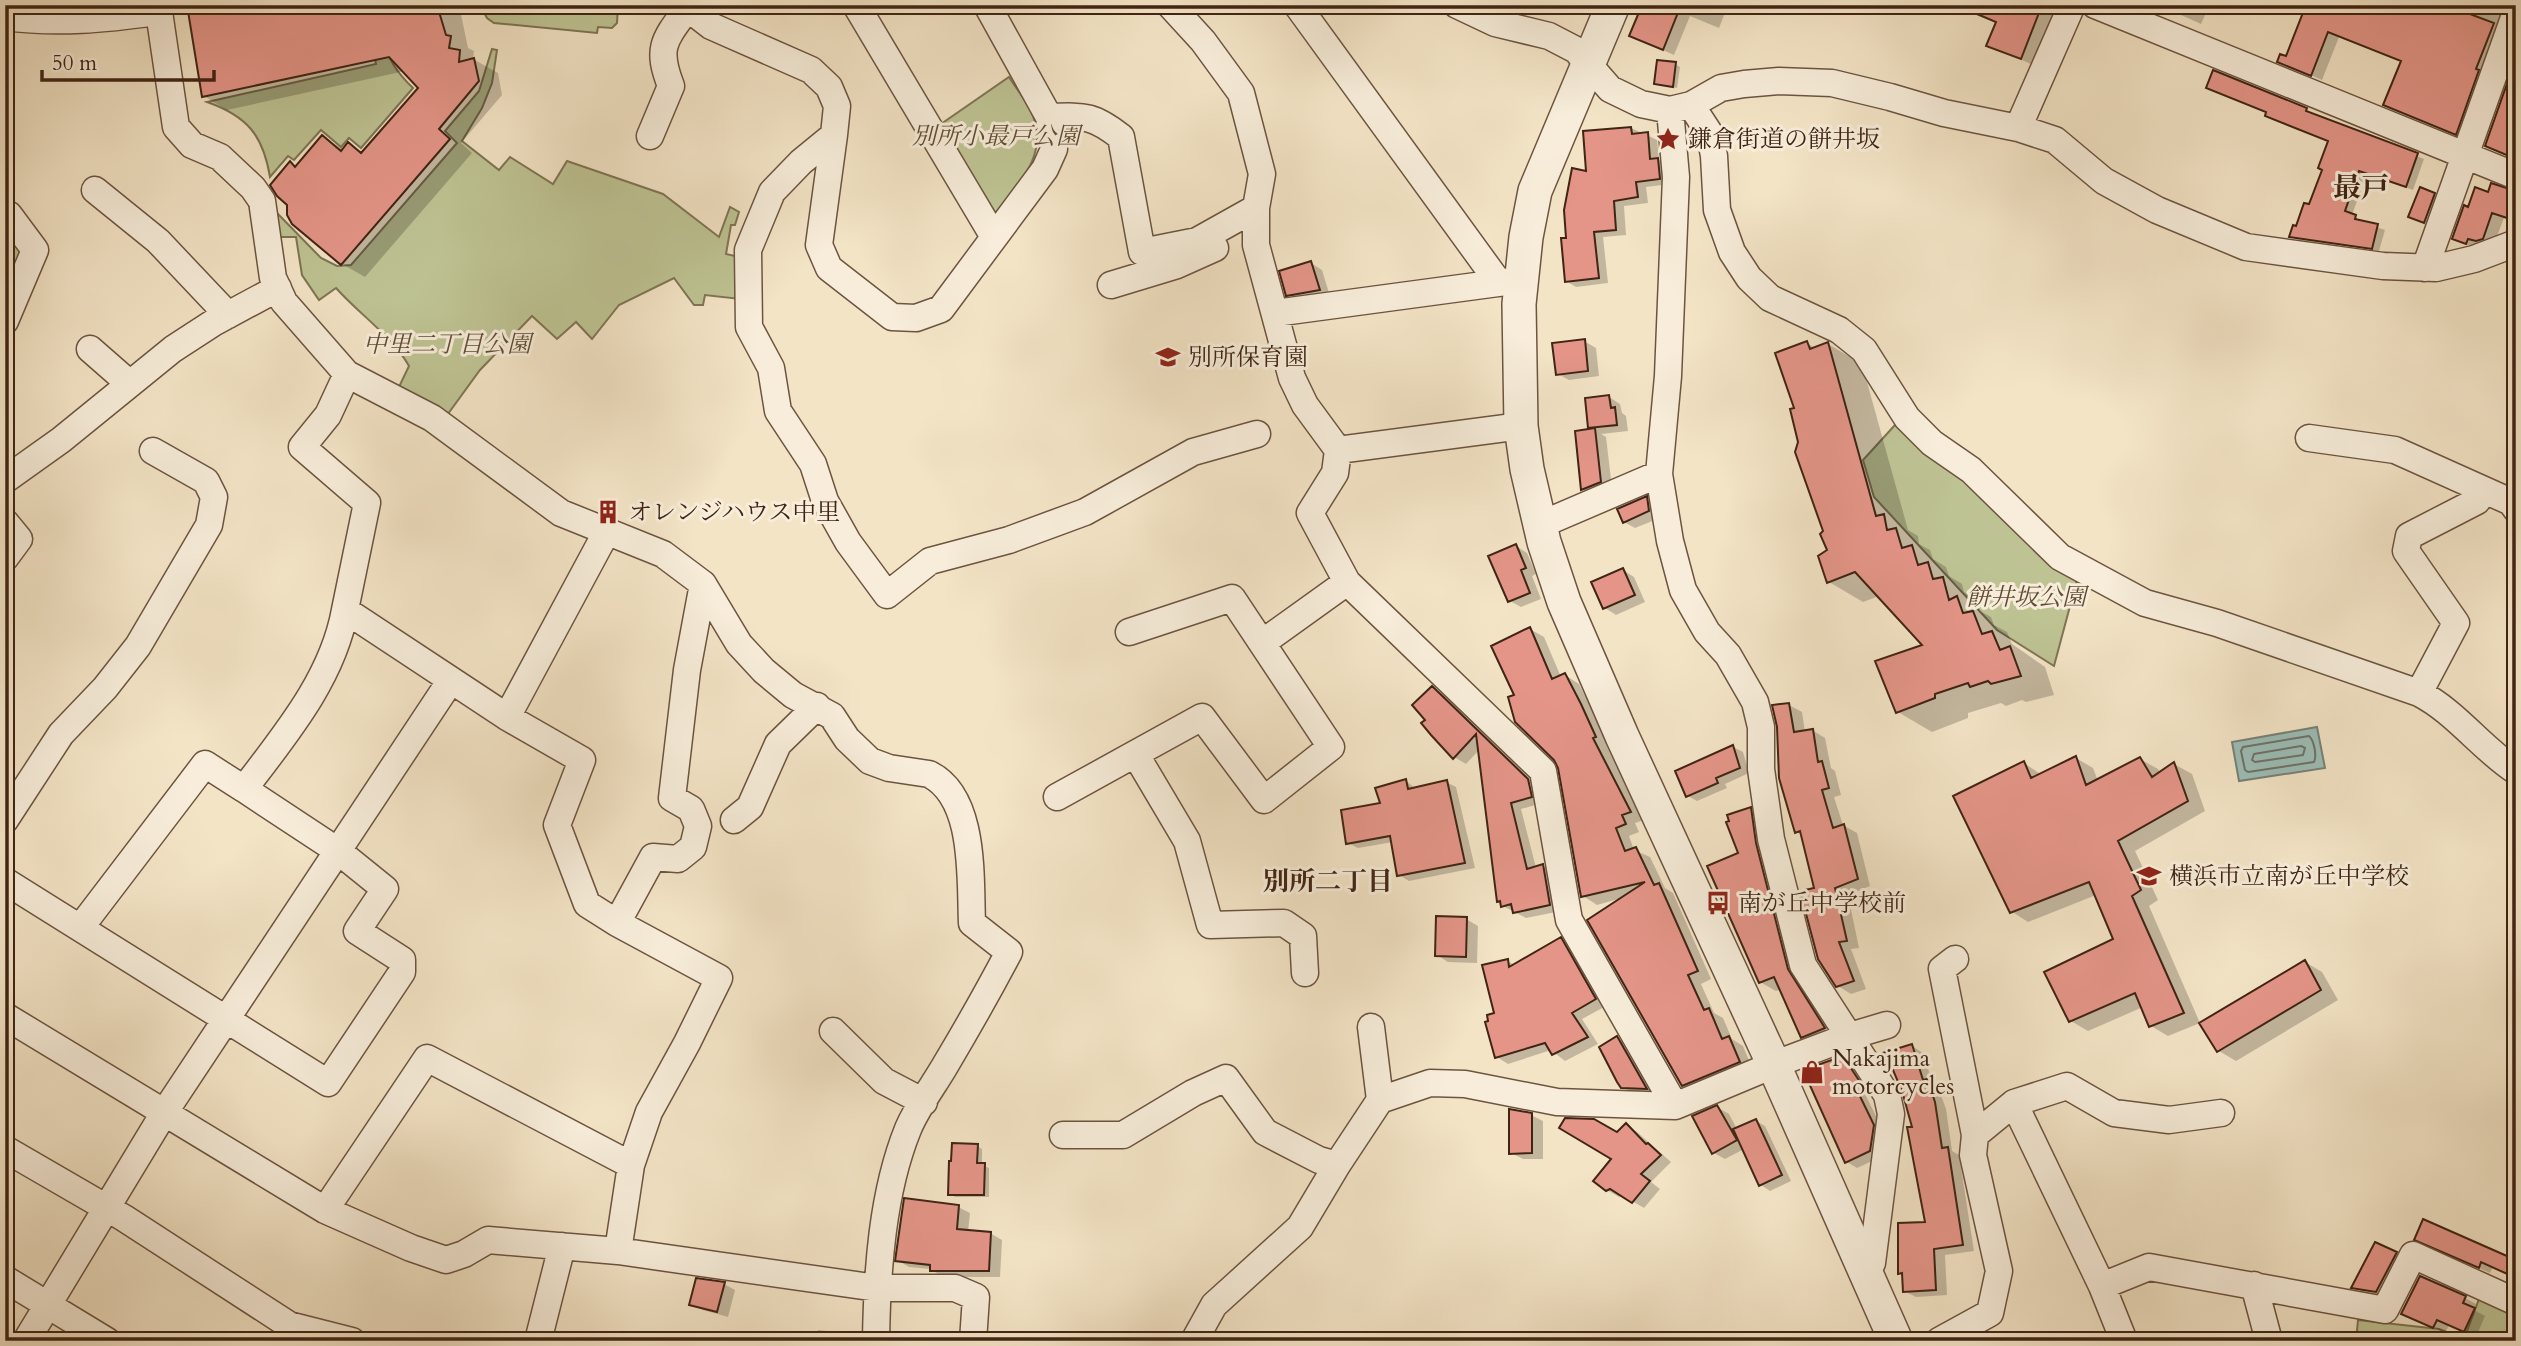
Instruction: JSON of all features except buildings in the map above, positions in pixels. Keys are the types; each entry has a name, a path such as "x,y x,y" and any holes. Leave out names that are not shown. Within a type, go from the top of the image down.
{"street":[{"path":"856,5 994,237"},
{"path":"650,136 671,86 662,63 666,36 685,7 710,26 811,70 829,86 836,106 819,245 829,268 892,317 916,318 941,309 1045,169 1054,149 1049,117 987,5"},
{"path":"1111,285 1177,265 1238,237 1262,174 1241,93 1203,41 1170,5"},
{"path":"1297,5 1511,281 1519,304 1521,426 1527,469 1540,525 1564,602 1896,1341"},
{"path":"1457,5 1495,23 1549,36 1576,50 1610,89 1641,104 1681,107 1721,88 1744,84 1779,81 1832,83 1944,113 2018,128 2054,140 2104,181 2157,210 2246,247 2382,266 2436,268 2465,262 2516,243"},
{"path":"1511,281 1526,237 1535,191 1613,5"},
{"path":"2018,128 2072,5"},
{"path":"2095,5 2516,176"},
{"path":"5,17 76,21 158,9 176,127 192,145 220,157 253,188 262,201 273,278 284,302 348,374 432,418 561,513 663,554 703,584 738,644 764,671 793,695 832,716 847,739 870,761 889,768 929,774 953,795 962,816 969,845 972,923 1009,952 972,1021 909,1126 901,1148 884,1230 877,1288 876,1341"},
{"path":"2425,268 2516,12"},
{"path":"1681,107 1668,376 1659,474 1670,541 1683,590 1707,632 1728,655 1755,702 1761,727 1761,769 1771,839 1802,965 1887,1095 1891,1114 1872,1263 1865,1275"},
{"path":"1681,107 1710,134 1717,210 1732,252 1749,278 1770,298 1839,330 1864,350 1907,418 1932,443 1971,470 2060,557 2145,603 2217,623 2419,693 2438,702 2509,758"},
{"path":"1049,117 1077,116 1100,121 1121,137 1142,252 1197,241 1247,213"},
{"path":"834,135 801,162 772,192 748,250 749,327 771,368 778,411 813,464 825,501 848,542 887,595 930,561 1009,540 1085,512 1193,452 1257,433"},
{"path":"95,190 158,241 228,315"},
{"path":"1247,213 1292,378 1305,405 1338,450 1335,473 1310,513 1347,582 1543,771 1569,920 1675,1106"},
{"path":"5,216 9,215 35,250 5,321"},
{"path":"1275,313 1511,281"},
{"path":"5,480 61,440 173,349 228,315 278,289"},
{"path":"90,349 130,384"},
{"path":"244,789 299,716 341,637 367,503 302,447 328,415 348,374"},
{"path":"1338,450 1521,426"},
{"path":"2309,438 2395,450 2511,502 2516,509"},
{"path":"5,820 61,734 105,688 138,646 209,525 214,497 206,481 153,450"},
{"path":"1540,525 1659,474"},
{"path":"2419,693 2456,623 2406,551 2409,536 2477,501 2484,489"},
{"path":"5,522 19,539 5,558"},
{"path":"507,717 607,531"},
{"path":"1262,643 1347,582"},
{"path":"617,923 653,857 678,859 693,847 698,826 691,809 672,797 690,646 703,584"},
{"path":"1057,797 1202,717 1264,800 1331,747 1232,598 1129,632"},
{"path":"345,610 507,717 582,760 556,825 587,904 719,978 649,1112 631,1165 618,1251"},
{"path":"26,1341 164,1113 450,680"},
{"path":"734,820 750,807 778,744 817,706"},
{"path":"1136,755 1187,841 1210,925 1284,923 1303,936 1305,973"},
{"path":"5,881 80,928 227,1019 328,1083 402,972 402,960 357,931 385,889 338,851 205,764 80,928"},
{"path":"1939,1341 1969,1334 1990,1313 1999,1271 1973,1155 1975,1135 1942,969 1955,960"},
{"path":"5,1016 325,1210 446,1260 464,1254 488,1240 618,1251 877,1288 955,1288 976,1297 973,1341"},
{"path":"1194,1341 1214,1305 1300,1227 1380,1100 1430,1083 1465,1084 1557,1101 1675,1106 1773,1065 1886,1025"},
{"path":"1371,1027 1380,1100"},
{"path":"834,1031 884,1080 924,1102"},
{"path":"325,1210 427,1058 631,1165"},
{"path":"1063,1135 1123,1135 1193,1093 1226,1078 1265,1132 1320,1160 1337,1165"},
{"path":"1975,1135 2014,1103 2067,1086 2114,1113 2169,1120 2221,1112"},
{"path":"2014,1103 2102,1286 2124,1341"},
{"path":"5,1149 107,1209 289,1325 352,1341"},
{"path":"538,1341 562,1246"},
{"path":"2102,1286 2149,1267 2385,1310 2413,1255 2516,1302"},
{"path":"5,1279 107,1341"},
{"path":"2254,1285 2269,1341"}],"green space":[{"path":"480,5 618,5 617,23 612,28 598,27 597,33 494,23 487,18"},
{"path":"382,39 394,66 413,88 361,148 349,138 341,147 321,130 294,160 288,156 270,177 263,150 251,129 233,114 207,102 376,64 371,41"},
{"name":"中里二丁目公園","path":"492,49 497,50 492,83 482,108 462,141 499,170 510,157 553,184 567,161 663,194 719,237 730,207 739,212 735,225 731,225 726,254 744,258 740,299 705,295 703,305 694,305 674,278 619,305 592,339 576,322 557,339 532,316 480,370 445,418 397,391 409,366 384,335 336,288 319,300 302,275 296,237 274,237 277,213 321,258 337,266 351,265 457,143 445,131 479,91"},
{"name":"別所小最戸公園","path":"1009,77 1034,119 1036,146 1028,170 995,214 941,124"},
{"path":"5,225 27,253 5,305"},
{"name":"餅井坂公園","path":"1895,425 1932,459 1960,475 2077,580 2054,666 1997,630 1874,497 1863,460"},
{"path":"2485,1283 2516,1297 2516,1341 2356,1341 2358,1320 2439,1329 2464,1339"}],"water":[{"path":"2317,727 2325,768 2239,781 2232,742"}],"place":[{"name":"鎌倉街道の餅井坂","path":"1668,139"},
{"name":"別所保育園","path":"1168,357"},
{"name":"オレンジハウス中里","path":"608,512"},
{"name":"横浜市立南が丘中学校","path":"2149,876"},
{"name":"南が丘中学校前","path":"1718,903"},
{"name":"Nakajima motorcycles","path":"1812,1072"}],"district":[{"name":"最戸","path":"2361,187"},
{"name":"別所二丁目","path":"1328,881"}]}
